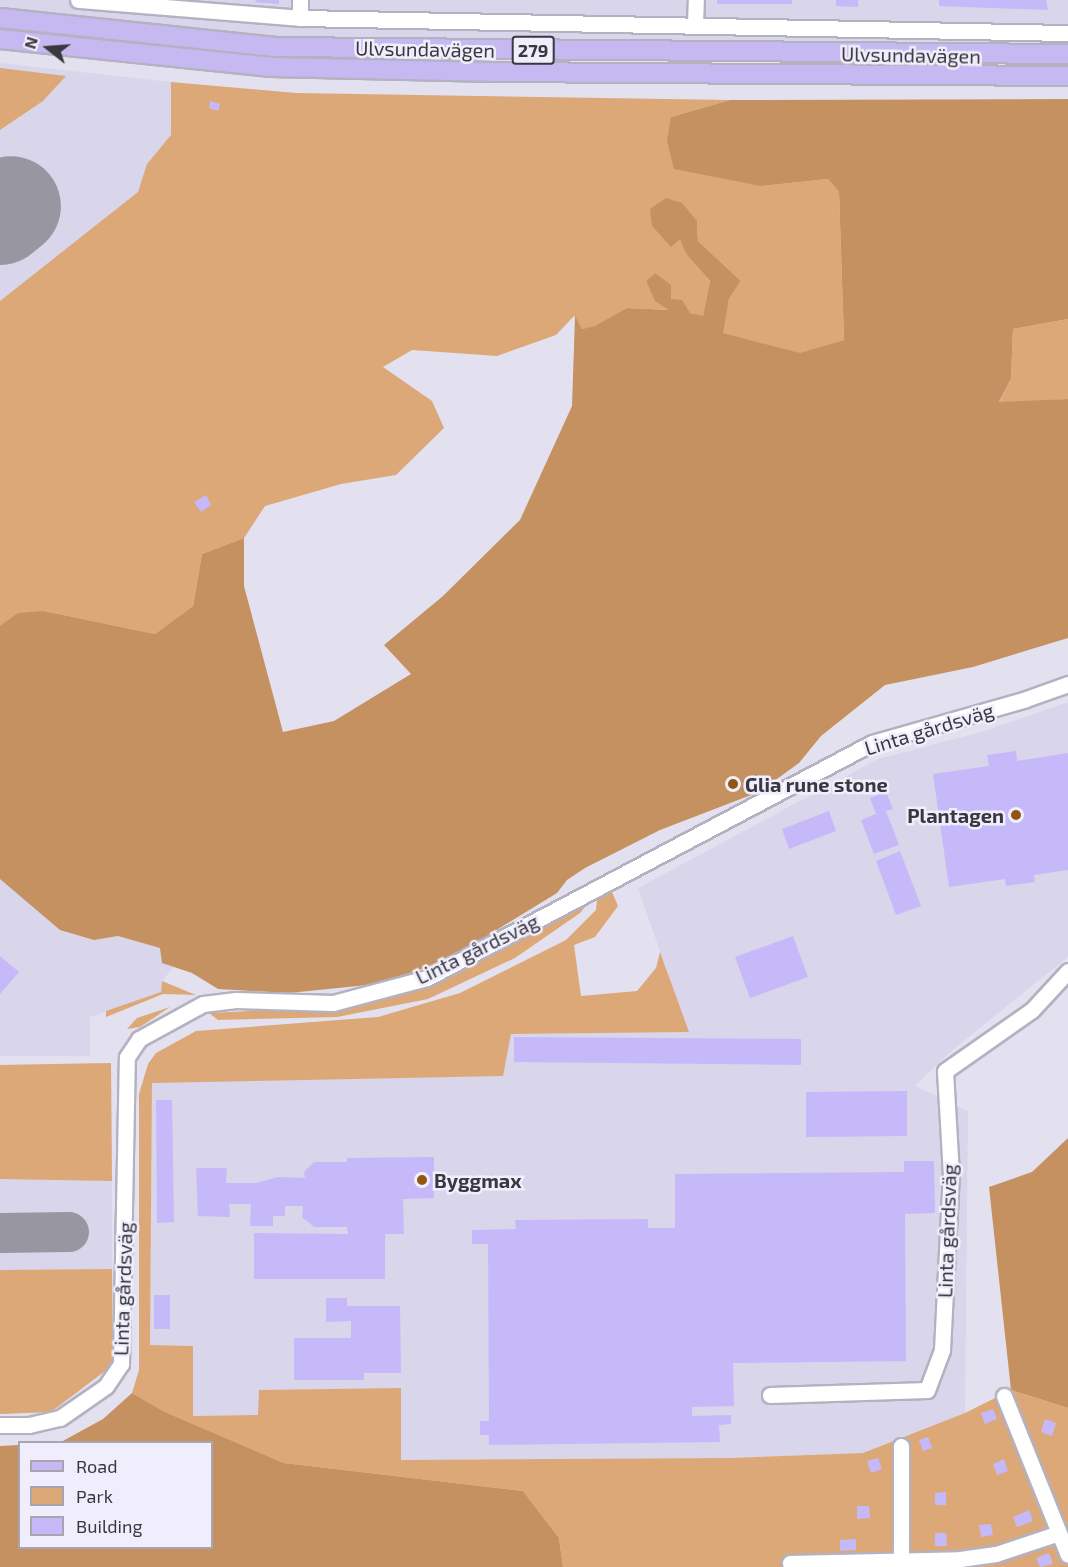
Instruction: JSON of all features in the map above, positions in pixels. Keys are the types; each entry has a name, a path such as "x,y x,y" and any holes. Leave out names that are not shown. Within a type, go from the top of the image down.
{"main road":[{"name":"Ulvsundavägen","path":"0,18 275,47 1068,54"},
{"name":"Ulvsundavägen","path":"0,39 272,67 506,73 1068,76"}],"street":[{"name":"Ulvsundavägen","path":"78,0 300,18 1068,33"},
{"path":"300,0 300,18"},
{"path":"695,24 696,0"},
{"name":"Linta gårdsväg","path":"0,1425 29,1425 60,1418 106,1386 121,1364 127,1057 139,1039 203,1004 236,1000 333,1003 427,978 873,743 1026,699 1068,684"},
{"name":"Linta gårdsväg","path":"770,1395 927,1390 942,1350 951,1175 945,1071 1032,1010 1068,971"},
{"path":"1004,1396 1068,1555"},
{"path":"901,1446 902,1564"},
{"path":"790,1563 902,1564 996,1554 1059,1533"}],"shaded area":[{"path":"0,0 1068,0 1068,47 260,37 0,10"},
{"path":"0,63 171,82 285,115 0,626"},
{"path":"1068,99 1068,319 1013,329 1011,379 999,402 1068,399 1068,638 973,667 885,685 821,736 799,763 759,792 660,830 585,868 567,880 557,893 477,942 427,967 377,984 289,993 218,989 192,973 162,963 160,948 118,936 94,940 60,930 0,879 0,626 18,613 44,611 155,634 193,606 202,554 244,538 244,586 283,732 334,721 411,674 384,645 443,596 520,520 572,406 575,316 582,329 595,326 627,308 669,310 655,301 646,281 655,273 671,285 671,299 682,300 690,313 703,316 710,281 686,254 680,239 671,247 652,226 650,209 666,198 682,203 697,221 698,241 741,281 729,299 723,333 800,353 844,340 839,192 828,179 761,186 674,169 667,141 671,117 730,100"},
{"path":"1068,702 1068,957 950,1052 915,1086 968,1111 965,1413 863,1453 731,1458 401,1460 259,1390 258,1415 193,1416 193,1346 150,1345 152,1082 502,1076 511,1034 688,1032 638,888 878,759 985,731"},
{"path":"0,879 26,900 94,940 118,936 161,948 162,963 175,965 162,981 161,992 90,1017 90,1056 0,1056"},
{"path":"111,1063 113,1365 51,1412 0,1414 0,1065"},
{"path":"1068,1138 1068,1408 1011,1390 989,1187 1032,1172"},
{"path":"132,1393 165,1412 284,1463 523,1491 559,1538 563,1567 0,1567 0,1446 18,1445 18,1549 213,1549 213,1441 63,1441 103,1419"}],"green space":[{"path":"0,68 66,76 43,101 0,130"},
{"path":"171,82 296,93 730,100 671,117 761,186 828,179 839,192 844,340 800,354 722,333 729,299 741,281 698,241 697,221 680,238 686,254 710,281 703,317 690,313 671,299 655,273 646,281 655,300 670,310 627,308 595,327 582,329 574,316 556,335 497,356 412,350 383,367 432,401 444,428 396,475 341,484 265,506 244,538 202,554 193,606 155,634 44,611 0,626 0,301 138,192 147,164 171,135"},
{"path":"1068,319 1068,399 999,403 1011,379 1013,329"},
{"path":"612,892 618,906 595,937 574,945 581,996 637,991 656,968 660,952 689,1032 511,1034 503,1076 152,1083 150,1345 193,1346 193,1416 258,1415 259,1390 401,1388 401,1460 731,1458 863,1453 965,1413 1011,1390 1068,1408 1068,1567 563,1567 559,1538 523,1491 284,1463 165,1412 132,1393 139,1370 139,1094 148,1064 156,1053 196,1031 378,1017 460,993 566,940 596,910 597,900"},
{"path":"589,902 580,913 515,958 428,999 337,1017 218,1020 209,1013 340,1007 405,993 456,974"},
{"path":"162,981 196,995 163,994 106,1017 106,1011 161,992"},
{"path":"170,1007 140,1027 127,1029 137,1018"},
{"path":"111,1063 112,1181 0,1179 0,1065"},
{"path":"112,1269 113,1365 51,1412 0,1414 0,1270"}],"building":[{"path":"256,0 279,0 279,4 255,2"},
{"path":"717,0 792,0 792,4 717,4"},
{"path":"836,0 858,0 858,7 836,6"},
{"path":"939,0 1046,0 1048,10 939,6"},
{"path":"210,101 220,104 218,111 209,108"},
{"path":"206,495 211,505 201,512 194,502"},
{"path":"1016,751 1017,761 1068,753 1068,870 1034,875 1035,882 1006,886 1005,879 949,887 933,774 989,766 987,755"},
{"path":"886,792 893,809 886,811 899,845 874,854 861,820 876,814 870,798"},
{"path":"829,811 836,831 789,849 782,829"},
{"path":"900,851 921,906 896,915 876,861"},
{"path":"793,936 808,977 750,998 735,957"},
{"path":"0,956 19,972 0,994"},
{"path":"514,1037 801,1039 801,1065 514,1062"},
{"path":"907,1091 907,1136 806,1137 806,1092"},
{"path":"156,1100 172,1100 174,1222 157,1223"},
{"path":"434,1157 434,1198 403,1199 404,1234 385,1234 385,1279 254,1279 254,1233 348,1234 347,1227 314,1227 302,1217 303,1206 285,1206 285,1216 273,1216 273,1226 250,1226 251,1204 229,1204 230,1217 198,1216 196,1168 227,1168 226,1183 256,1183 278,1177 305,1178 304,1172 314,1162 347,1162 347,1158"},
{"path":"904,1161 934,1161 935,1213 905,1214 906,1361 733,1363 734,1406 692,1407 692,1416 731,1415 731,1424 719,1425 720,1442 489,1445 489,1435 480,1435 480,1421 489,1421 488,1244 472,1244 472,1230 516,1229 515,1220 648,1219 648,1228 675,1228 675,1174 904,1172"},
{"path":"154,1295 170,1295 170,1329 154,1329"},
{"path":"326,1298 347,1298 347,1306 400,1306 401,1373 364,1373 364,1380 294,1380 294,1338 351,1338 351,1321 326,1322"},
{"path":"993,1409 997,1419 985,1424 981,1413"},
{"path":"1045,1419 1056,1423 1052,1436 1041,1432"},
{"path":"928,1437 932,1448 923,1451 919,1440"},
{"path":"878,1458 882,1469 871,1473 867,1461"},
{"path":"1004,1459 1008,1471 997,1475 993,1464"},
{"path":"946,1492 946,1505 935,1505 935,1493"},
{"path":"857,1506 869,1506 870,1518 857,1519"},
{"path":"1029,1510 1033,1521 1017,1527 1013,1517"},
{"path":"991,1524 993,1535 981,1537 979,1525"},
{"path":"935,1533 946,1533 947,1546 935,1546"},
{"path":"856,1539 856,1550 840,1551 840,1540"},
{"path":"1049,1553 1053,1564 1040,1567 1036,1558"}],"taxiway":[{"path":"0,1233 69,1232"}],"runway":[{"path":"0,215 11,206"}],"place":[{"name":"Glia rune stone","path":"733,784"},
{"name":"Plantagen","path":"1016,815"},
{"name":"Byggmax","path":"422,1180"}]}
